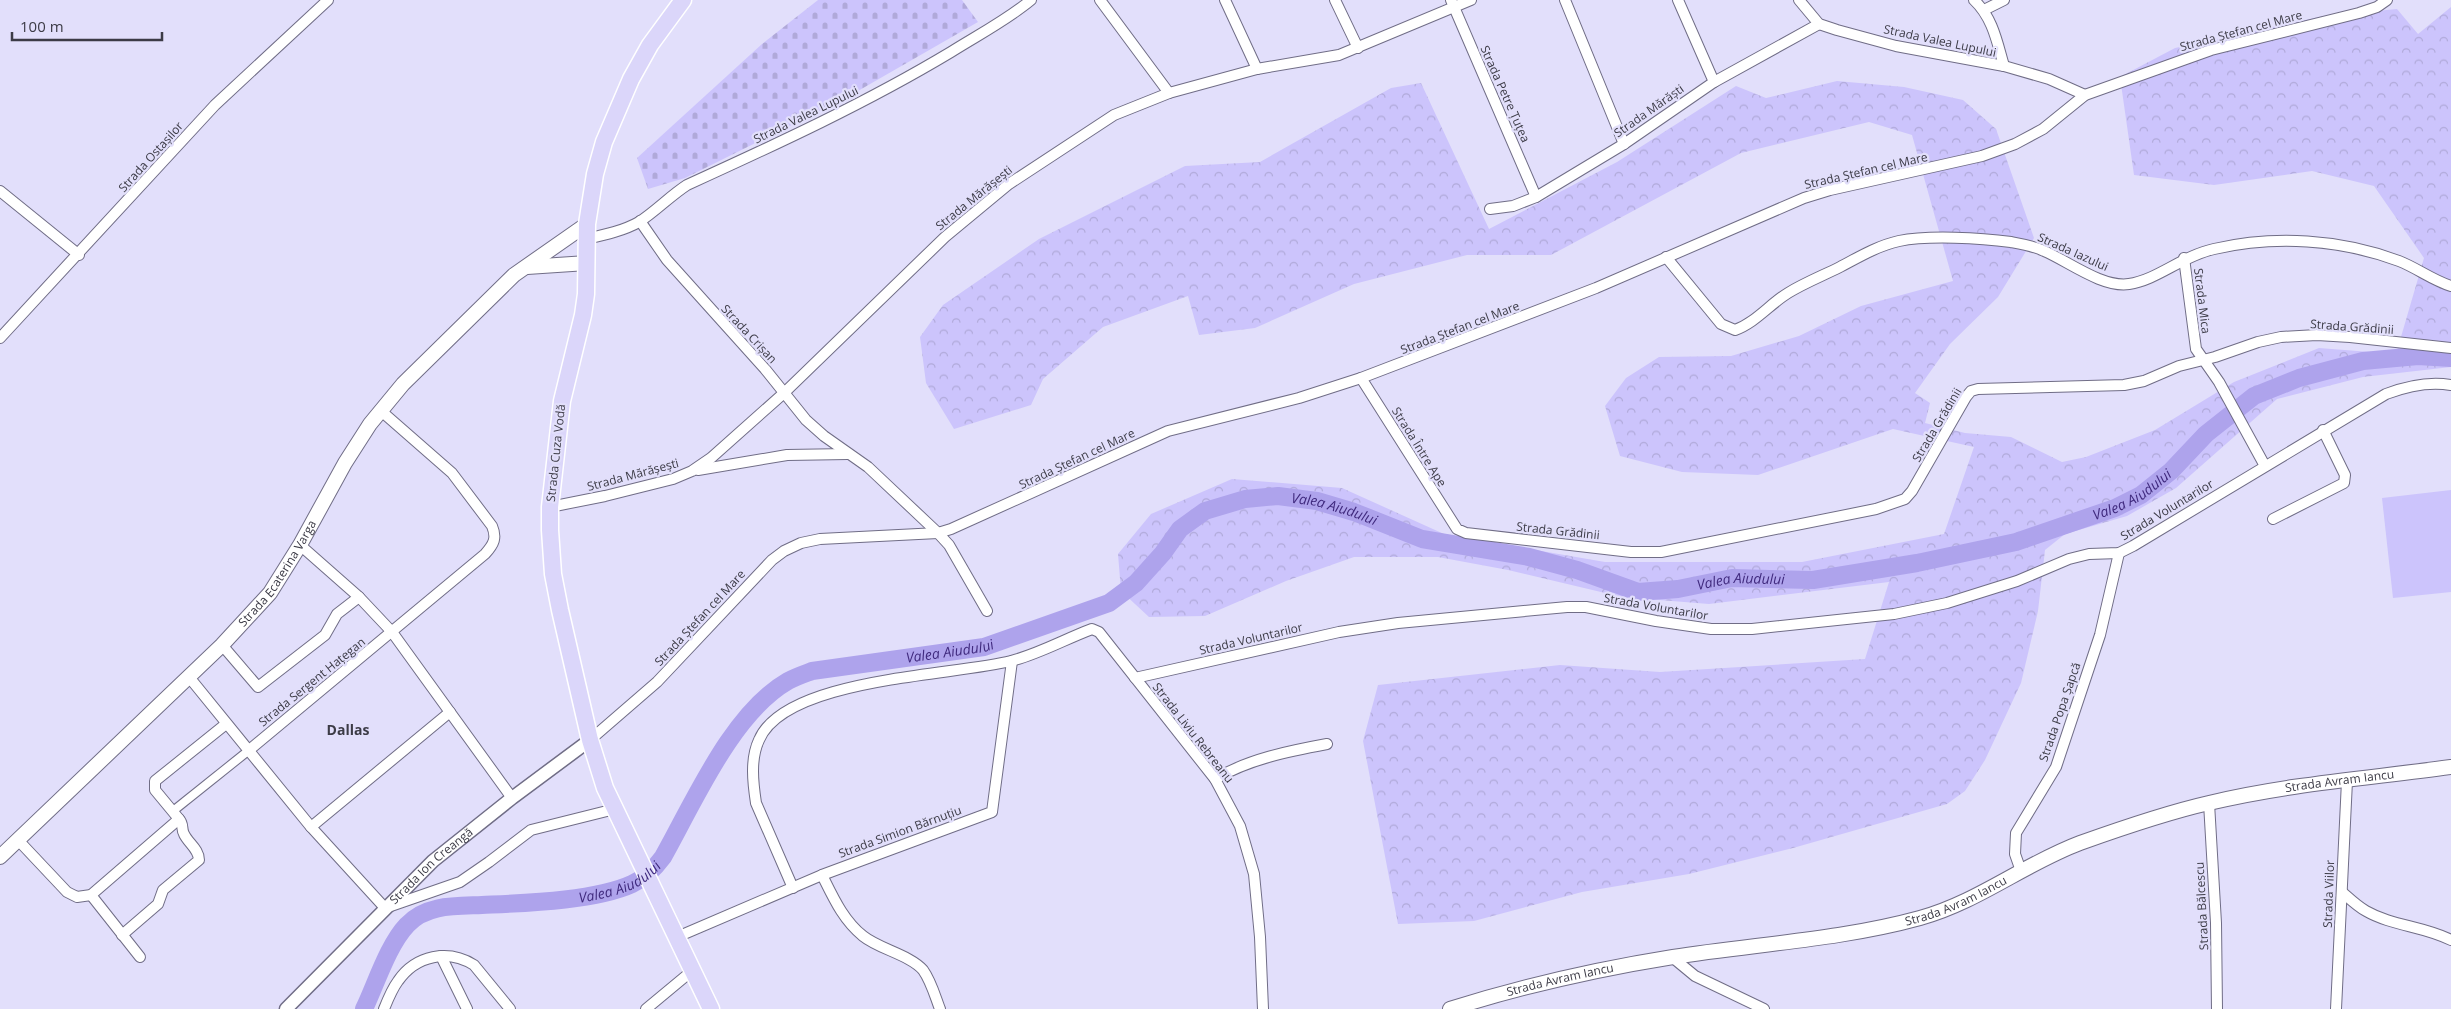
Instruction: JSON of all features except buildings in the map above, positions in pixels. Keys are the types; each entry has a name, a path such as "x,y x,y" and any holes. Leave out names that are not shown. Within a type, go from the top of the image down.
{"main road":[{"name":"Strada Cuza Vodă","path":"683,0 650,45 630,78 604,142 595,174 587,232 583,315 562,401 550,507 551,553 556,591 590,740 605,788 711,1009"},
{"name":"Strada Ecaterina Varga","path":"0,857 222,645 270,593 300,545 345,463 380,410 403,384 514,274 587,232"},
{"path":"526,267 587,263"},
{"name":"Strada Avram Iancu","path":"1450,1009 1542,984 1672,957 1832,935 1919,918 1953,908 2021,871 2077,844 2133,825 2209,803 2281,790 2451,767"}],"street":[{"name":"Strada Ostașilor","path":"0,338 79,255 215,105 328,0"},
{"name":"Strada Valea Lupului","path":"587,232 612,233 640,221 668,198 687,186 826,121 910,76 999,22 1031,0"},
{"path":"1100,0 1169,93"},
{"path":"1225,0 1257,69"},
{"path":"1335,0 1358,48"},
{"name":"Strada Mărășești","path":"550,507 629,491 673,479 692,471 711,458 784,393 945,236 1010,184 1078,137 1114,116 1169,93 1257,69 1339,55 1452,4 1471,0"},
{"path":"1565,0 1624,144"},
{"path":"1678,0 1714,82"},
{"path":"1800,0 1818,24"},
{"path":"1974,0 1984,10 1992,26 2004,66"},
{"path":"1984,10 2004,0"},
{"name":"Strada Ștefan cel Mare","path":"590,740 657,682 750,582 784,551 820,538 938,533 965,524 1168,431 1299,398 1361,378 1516,321 1804,198 1830,190 1982,156 2015,144 2043,129 2085,95 2211,50 2359,13 2377,7 2387,0"},
{"name":"Strada Petre Țuțea","path":"1452,4 1536,197"},
{"name":"Strada Valea Lupului","path":"1818,24 1896,46 2004,66 2049,79 2085,95"},
{"name":"Strada Mărăști","path":"1490,210 1513,206 1536,197 1624,144 1714,82 1818,24"},
{"path":"0,191 79,255"},
{"name":"Strada Crișan","path":"640,221 666,260 812,425 848,454 868,467 949,545 987,611"},
{"name":"Strada Iazului","path":"1666,257 1721,324 1735,330 1748,324 1773,302 1872,249 1900,241 1920,239 1988,240 2019,243 2043,250 2102,280 2117,284 2129,284 2147,278 2184,258 2214,249 2307,240 2346,246 2386,256 2451,286"},
{"name":"Strada Mica","path":"2184,258 2196,349 2227,397 2265,466"},
{"name":"Strada Grădinii","path":"1457,529 1466,533 1631,552 1661,552 1876,509 1905,499 1912,491 1971,391 1987,388 2124,386 2144,381 2179,366 2204,360 2258,342 2308,336 2350,337 2451,348"},
{"name":"Strada Între Ape","path":"1361,378 1457,529"},
{"name":"Strada Voluntarilor","path":"1135,678 1338,632 1567,607 1586,607 1656,622 1711,629 1752,629 1894,614 1947,603 2017,581 2069,559 2089,554 2119,553 2378,398 2402,388 2432,383 2451,385"},
{"name":"Strada Sergent Hațegan","path":"91,894 248,751 485,554 494,544 495,534 492,526 452,473 380,410"},
{"path":"2273,519 2344,483 2345,475 2323,430"},
{"path":"692,471 787,455 848,454"},
{"path":"300,545 359,597 392,632 512,798"},
{"name":"Strada Popa Șapcă","path":"2021,871 2015,854 2016,833 2056,767 2100,635 2119,553"},
{"path":"222,645 258,686 325,635 338,614 359,597"},
{"name":"Strada Liviu Rebreanu","path":"1012,661 1092,629 1099,632 1215,779 1242,832 1254,874 1260,937 1263,1009"},
{"path":"793,888 756,803 754,789 755,754 759,739 768,724 783,712 832,690 1012,661"},
{"name":"Strada Simion Bărnuțiu","path":"677,937 822,875 992,812 1012,661"},
{"path":"189,677 311,827 384,908 460,882 531,830 614,809"},
{"path":"311,827 450,712"},
{"path":"122,935 158,904 164,890 199,860 198,853 182,832 182,823 155,790 155,781 226,724"},
{"name":"Strada Ion Creangă","path":"286,1009 384,908 433,861 512,798 590,740"},
{"path":"1215,779 1231,770 1258,760 1327,744"},
{"name":"Strada Viilor","path":"2336,1009 2347,781"},
{"name":"Strada Bălcescu","path":"2209,803 2216,923 2217,1009"},
{"path":"18,840 67,892 77,897 91,894 140,956"},
{"path":"822,875 849,922 861,934 874,944 913,962 922,970 940,1009"},
{"path":"2342,892 2366,911 2376,916 2424,929 2451,940"},
{"path":"384,1009 394,986 407,970 424,960 441,956 457,957 474,966 510,1009"},
{"path":"441,956 467,1009"},
{"path":"1672,957 1695,976 1764,1009"},
{"path":"646,1009 693,970"}],"green space":[{"path":"818,0 962,0 978,22 844,99 685,178 648,189 637,158 762,44"},
{"path":"2451,7 2451,367 2363,377 2277,399 2176,488 2127,516 2065,534 2045,550 2038,611 2021,683 1985,760 1965,791 1947,804 1793,848 1689,874 1582,892 1474,921 1398,924 1363,741 1378,685 1560,665 1660,672 1865,659 1889,582 1709,604 1622,597 1508,570 1438,557 1354,557 1286,581 1205,616 1149,617 1121,591 1118,554 1151,514 1232,479 1342,488 1444,534 1605,562 1802,562 1944,534 1974,447 1893,429 1758,475 1682,472 1620,456 1605,406 1626,378 1659,357 1731,356 1799,336 1861,306 1953,281 1912,135 1869,122 1741,153 1551,255 1467,255 1354,284 1255,328 1199,335 1188,296 1103,327 1043,379 1031,405 954,429 926,383 920,337 943,305 1039,239 1185,166 1260,162 1391,88 1421,83 1489,229 1617,162 1736,86 1766,98 1837,81 1904,87 1963,100 1996,129 2034,238 1998,297 1950,344 1915,393 1930,403 1925,423 1965,433 2011,437 2062,462 2086,457 2155,430 2234,382 2319,348 2396,354 2424,258 2374,186 2312,171 2214,185 2134,175 2120,77 2175,48 2324,16 2397,9 2418,34"},
{"path":"2451,490 2451,592 2393,598 2382,498"}],"waterway":[{"name":"Valea Aiudului","path":"364,1009 383,965 400,933 423,913 452,906 579,898 617,890 637,882 645,876 663,857 701,786 732,736 749,714 768,695 788,681 812,671 984,647 1109,603 1136,583 1163,553 1180,529 1205,511 1245,499 1278,496 1317,501 1354,512 1422,539 1529,557 1577,570 1638,592 1678,589 1732,578 1813,580 1917,563 2016,542 2115,508 2141,495 2171,471 2206,434 2254,396 2299,378 2363,361 2418,356 2451,358"}],"district":[{"name":"Dallas","path":"348,730"}]}
